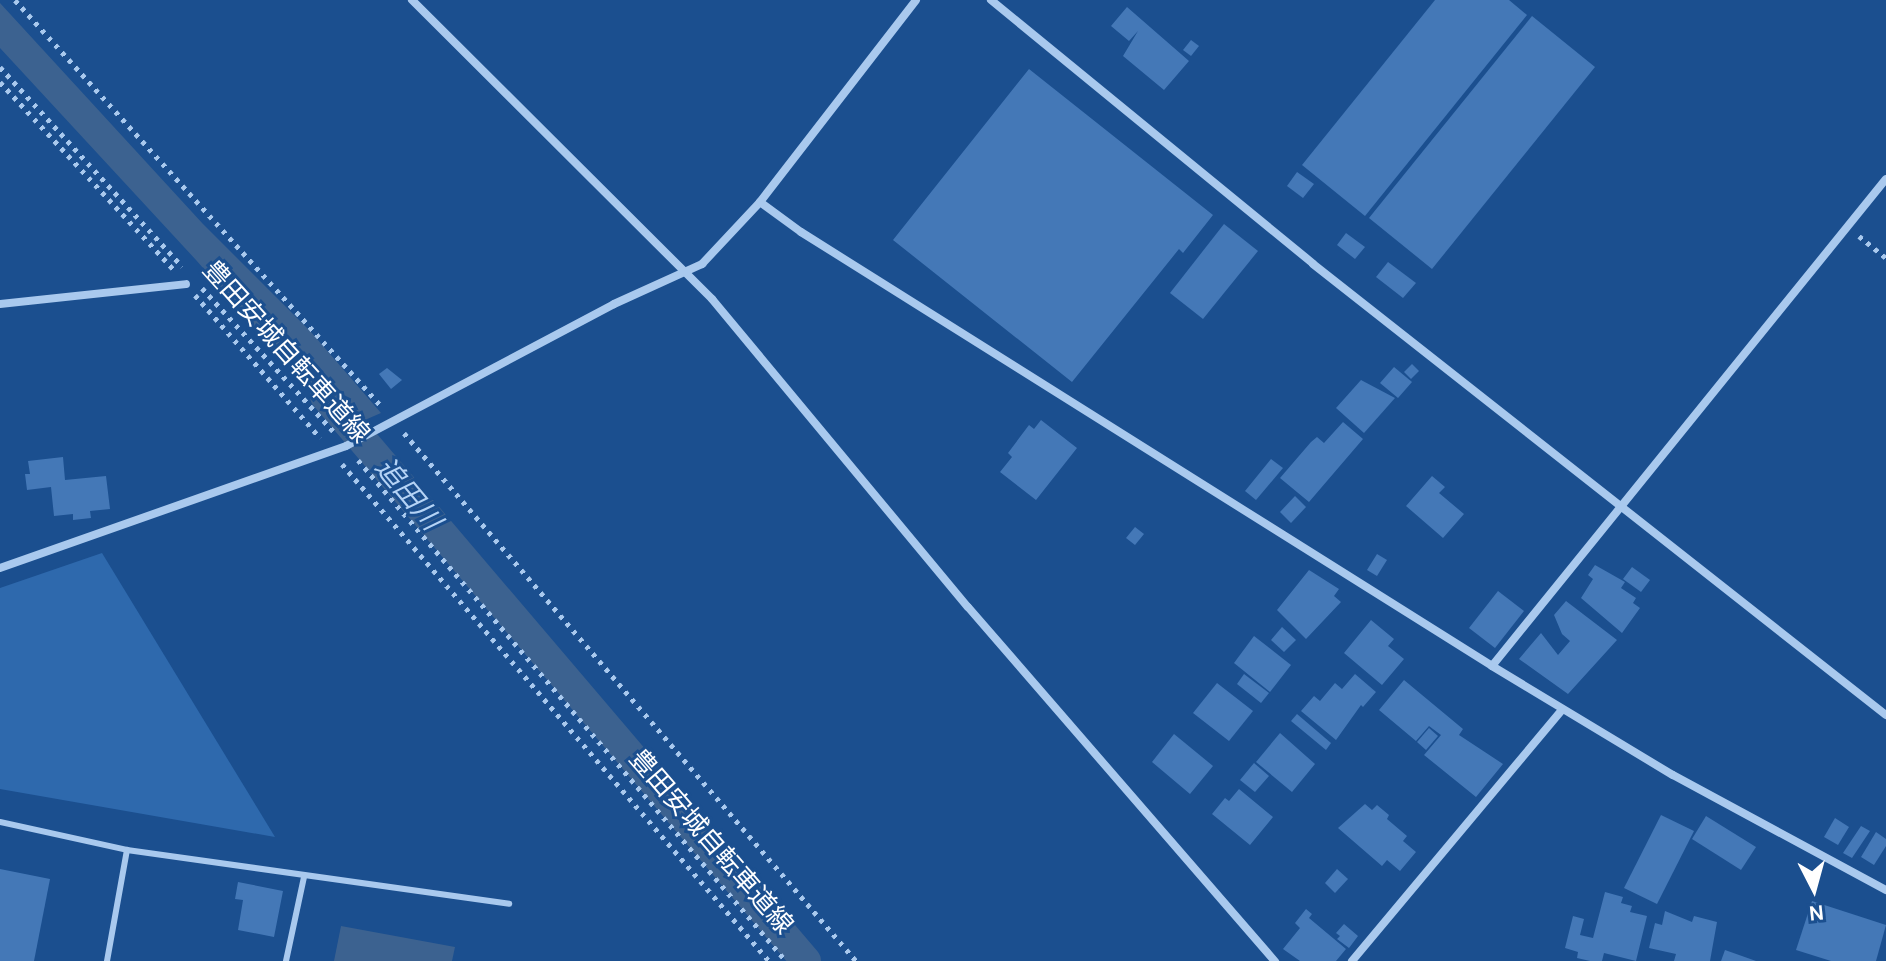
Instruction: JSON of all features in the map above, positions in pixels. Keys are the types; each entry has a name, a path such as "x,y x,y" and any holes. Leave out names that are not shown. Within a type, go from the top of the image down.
{"street":[{"path":"412,0 712,299 968,607 1275,961"},
{"path":"0,568 346,446 614,304 686,274 702,264 760,202 916,0"},
{"path":"991,0 1313,264 1886,715"},
{"path":"1492,666 1886,179"},
{"path":"760,202 814,240 1562,710 1673,775 1886,890"},
{"path":"0,304 186,284"},
{"path":"1352,961 1562,710"}],"lane":[{"path":"0,822 127,850 509,904"},
{"path":"107,961 127,850"},
{"path":"286,961 304,877"}],"path":[{"path":"15,0 390,423 856,961"},
{"name":"豊田安城自転車道線","path":"0,67 190,274"},
{"path":"0,82 186,284 769,961"},
{"path":"1848,228 1886,258"},
{"name":"豊田安城自転車道線","path":"200,286 346,446 786,961"}],"shaded area":[{"path":"0,3 203,224 311,332 381,413 344,429 196,260 0,48"},
{"path":"102,553 275,837 0,789 0,588"},
{"path":"341,926 455,947 452,961 334,961"}],"building":[{"path":"1435,0 1509,0 1527,15 1365,216 1302,165"},
{"path":"1127,7 1189,61 1164,90 1123,56 1138,31 1129,41 1111,26"},
{"path":"1532,16 1595,67 1432,269 1369,218"},
{"path":"1191,40 1199,46 1191,56 1183,50"},
{"path":"1029,69 1213,215 1183,253 1179,249 1072,382 893,240"},
{"path":"1297,172 1314,184 1303,198 1287,186"},
{"path":"1224,224 1258,251 1203,319 1170,293"},
{"path":"1346,233 1365,247 1355,259 1337,245"},
{"path":"1388,262 1416,283 1403,298 1376,277"},
{"path":"1412,364 1419,371 1411,379 1404,372"},
{"path":"1394,367 1412,382 1398,398 1380,383"},
{"path":"387,368 402,380 391,389 379,374"},
{"path":"1361,380 1395,398 1364,433 1336,408"},
{"path":"1041,420 1077,448 1036,500 1000,472 1012,457 1008,453 1029,425 1034,429"},
{"path":"1343,422 1363,439 1309,502 1280,478 1311,442 1317,437 1324,443"},
{"path":"63,457 65,480 106,476 110,509 90,511 91,518 73,520 73,514 54,516 51,487 27,490 25,474 30,474 28,461"},
{"path":"1271,459 1283,468 1256,500 1245,491"},
{"path":"1432,476 1445,487 1439,493 1464,514 1443,538 1406,506"},
{"path":"1295,496 1306,507 1291,523 1280,512"},
{"path":"1135,527 1144,534 1135,545 1126,538"},
{"path":"1377,554 1387,560 1377,576 1367,570"},
{"path":"1595,565 1625,582 1621,588 1636,598 1633,603 1640,608 1622,633 1581,598 1593,579 1588,575"},
{"path":"1632,567 1650,580 1641,592 1623,579"},
{"path":"1309,570 1339,589 1334,596 1341,602 1306,639 1277,610"},
{"path":"1498,591 1524,611 1495,648 1469,628"},
{"path":"1566,601 1617,640 1568,694 1519,659 1541,633 1558,655 1570,641 1562,634 1554,615"},
{"path":"1371,620 1394,639 1388,646 1404,659 1382,685 1344,653"},
{"path":"1282,627 1296,640 1284,652 1271,640"},
{"path":"1254,636 1291,665 1270,692 1234,663"},
{"path":"1244,674 1269,693 1261,703 1237,684"},
{"path":"1355,674 1376,692 1363,707 1361,705 1336,740 1301,711 1314,696 1320,701 1335,683 1342,689"},
{"path":"1404,680 1463,729 1459,735 1503,764 1476,797 1424,755 1441,735 1429,726 1416,741 1379,710"},
{"path":"1217,683 1253,711 1229,741 1193,713"},
{"path":"1297,714 1331,743 1326,750 1291,721"},
{"path":"1429,728 1438,736 1426,750 1417,742"},
{"path":"1280,733 1315,764 1292,792 1256,762"},
{"path":"1174,734 1213,766 1190,794 1152,762"},
{"path":"1254,763 1269,776 1255,792 1240,780"},
{"path":"1239,789 1273,817 1250,845 1212,814 1225,798 1229,801"},
{"path":"1365,804 1372,810 1377,805 1389,815 1387,819 1407,836 1403,841 1416,852 1400,871 1387,860 1382,866 1338,828"},
{"path":"1661,815 1694,831 1657,904 1624,888"},
{"path":"1706,816 1756,847 1741,870 1692,839"},
{"path":"1835,818 1849,827 1838,845 1824,837"},
{"path":"1861,826 1870,831 1852,858 1843,853"},
{"path":"1876,832 1886,839 1886,846 1874,865 1861,857"},
{"path":"0,869 50,879 34,961 0,961"},
{"path":"1337,869 1348,879 1335,893 1325,883"},
{"path":"238,882 283,891 274,937 238,930 243,900 235,899"},
{"path":"1605,892 1623,897 1621,903 1632,906 1630,912 1647,916 1636,961 1604,953 1602,961 1590,961 1577,958 1578,952 1565,948 1573,916 1584,919 1580,935 1593,938"},
{"path":"1812,901 1886,925 1876,961 1831,961 1796,950"},
{"path":"1306,909 1312,914 1309,918 1346,949 1336,961 1300,961 1283,949 1300,928 1295,923"},
{"path":"1665,911 1692,922 1694,916 1717,922 1710,961 1674,961 1676,954 1649,948 1655,923 1662,925"},
{"path":"1344,924 1358,936 1349,948 1337,939 1340,936 1336,933"},
{"path":"1725,950 1756,961 1721,961"}],"waterway":[{"name":"追田川","path":"325,396 806,961"}]}
